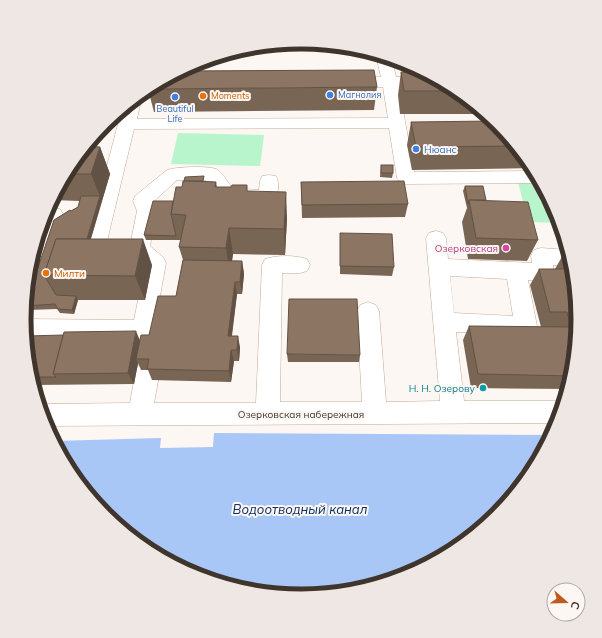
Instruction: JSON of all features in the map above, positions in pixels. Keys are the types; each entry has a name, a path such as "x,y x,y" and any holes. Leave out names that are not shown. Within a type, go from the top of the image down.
{"street":[{"path":"385,62 402,131 399,182 531,177"},
{"path":"334,83 427,81"},
{"path":"32,328 139,336 156,263 139,249 95,249 109,195 110,161 128,124 131,110"},
{"path":"128,124 402,131"},
{"path":"381,139 402,131"},
{"path":"142,201 173,174 211,174 227,194 267,197 269,181"},
{"path":"109,195 142,201 170,202"},
{"path":"139,249 146,211 142,201"},
{"path":"436,238 453,413"},
{"path":"438,267 544,272 541,256 563,252"},
{"path":"268,414 272,265 300,265"},
{"path":"443,322 526,326 516,270"},
{"path":"368,310 373,394 376,414"},
{"path":"134,414 131,394 139,377"},
{"name":"Озерковская набережная","path":"49,415 554,412"}],"green space":[{"path":"178,133 264,135 260,166 171,164"},
{"path":"518,182 534,183 553,223 528,222"}],"water":[{"name":"Водоотводный канал","path":"214,433 544,435 535,454 504,497 479,522 436,553 388,575 371,580 336,587 301,589 266,587 231,580 214,575 166,553 137,533 110,510 87,483 67,454 60,441 161,438 160,448 213,447"}],"building":[{"path":"374,70 377,87 160,89 196,71"},
{"path":"401,72 409,72 445,91 404,91"},
{"path":"485,121 508,146 416,147 411,122"},
{"path":"94,147 100,147 91,174 74,174"},
{"path":"381,165 393,165 393,173 381,173"},
{"path":"204,176 203,181 184,181 185,177"},
{"path":"183,181 216,182 215,187 247,185 247,191 286,192 284,229 229,228 226,248 179,247 186,215 171,214 176,187 182,187"},
{"path":"404,181 408,204 302,205 301,182"},
{"path":"465,186 483,186 486,200 469,200 468,204"},
{"path":"81,196 100,196 87,239 56,239 44,275 56,295 76,296 72,310 58,309 55,304 32,306 34,281 54,220 78,207"},
{"path":"469,200 528,202 538,240 476,238"},
{"path":"153,201 173,201 171,214 176,236 144,235"},
{"path":"340,233 392,234 394,267 340,266"},
{"path":"56,239 143,239 135,276 44,275"},
{"path":"183,260 242,261 240,282 235,282 228,336 238,336 237,350 231,350 229,371 147,369 149,359 136,359 141,335 149,335 158,296 176,296"},
{"path":"539,269 566,269 569,284 571,326 567,312 550,312"},
{"path":"289,299 357,299 360,355 287,354"},
{"path":"469,326 571,327 569,354 565,376 478,374"},
{"path":"136,331 128,373 53,374 64,332"},
{"path":"63,335 53,374 56,377 37,377 33,354 32,336"}],"place":[{"name":"Магнолия","path":"330,95"},
{"name":"Moments","path":"203,96"},
{"name":"Beautiful Life","path":"175,97"},
{"name":"Нюанс","path":"416,149"},
{"name":"Озерковская","path":"506,248"},
{"name":"Милти","path":"46,273"},
{"name":"Н. Н. Озерову","path":"483,388"}]}
